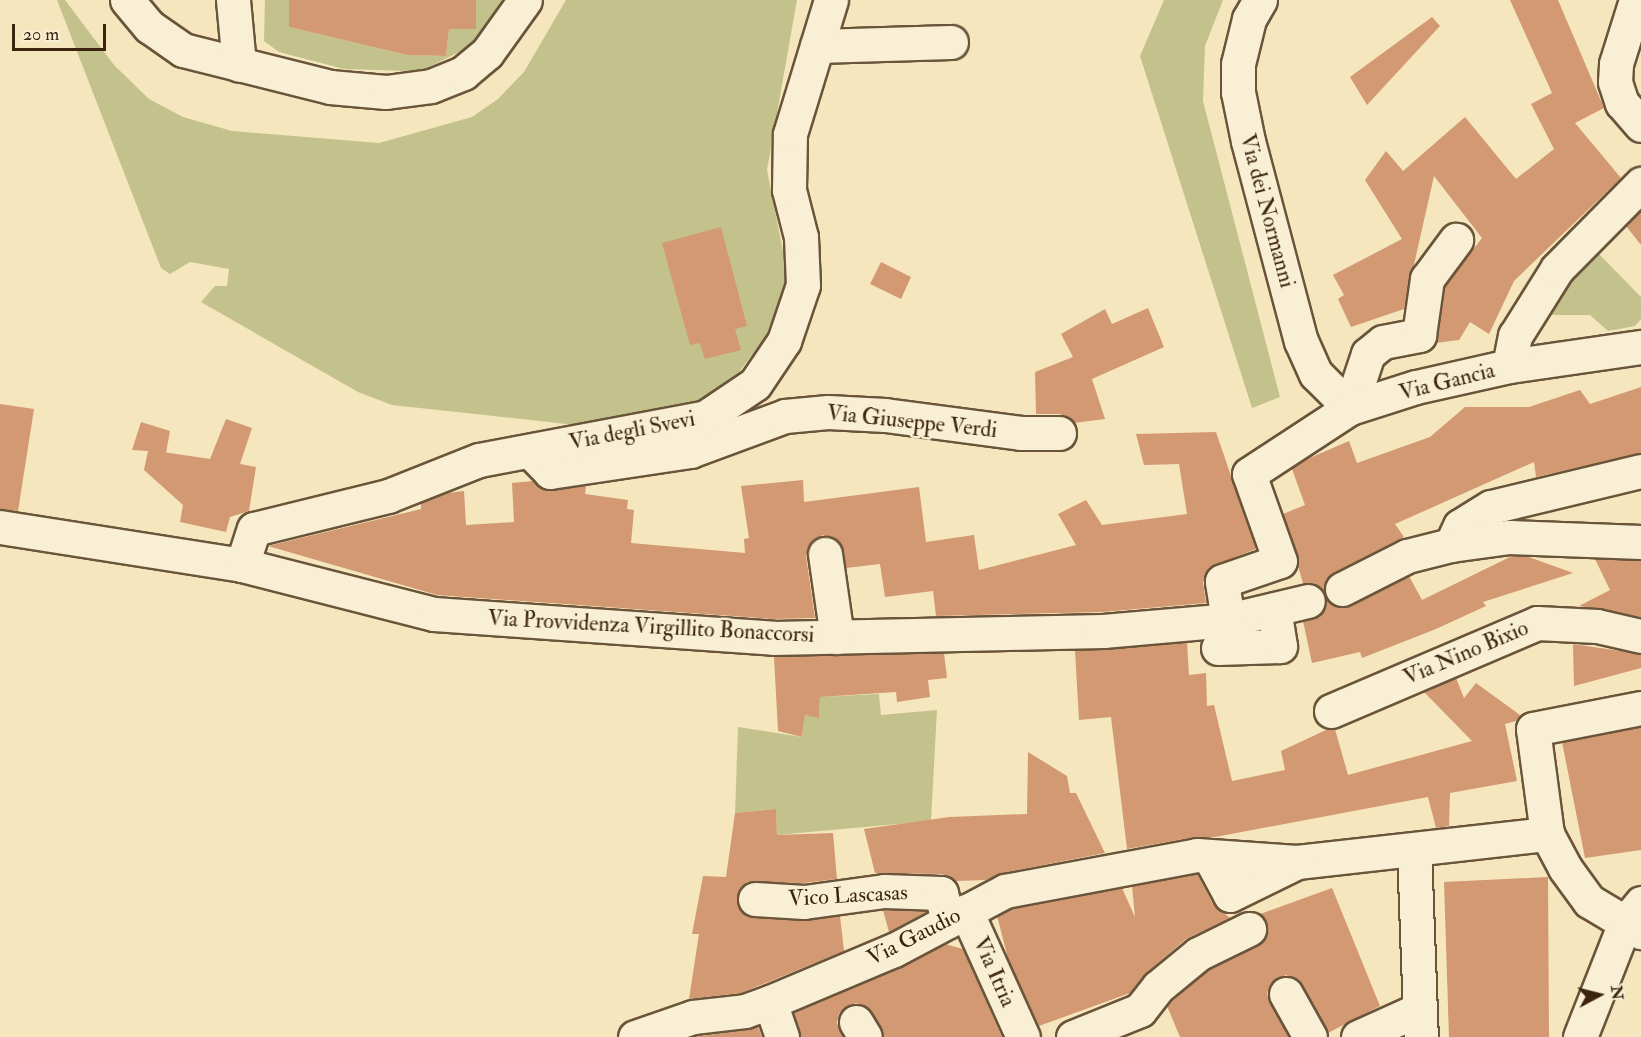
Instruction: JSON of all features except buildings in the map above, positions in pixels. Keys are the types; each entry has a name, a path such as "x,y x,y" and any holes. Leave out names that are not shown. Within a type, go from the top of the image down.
{"street":[{"path":"126,0 133,12 183,50 330,87 386,92 431,86 463,73 487,53 525,0"},
{"path":"233,0 239,65"},
{"name":"Via degli Svevi","path":"242,565 254,529 388,496 479,460 706,417 734,402 769,366 792,322 803,285 801,237 789,190 790,134 831,0"},
{"name":"Via dei Normanni","path":"1260,0 1249,19 1238,64 1239,92 1248,141 1301,341 1316,374 1350,408"},
{"path":"1636,0 1616,64 1615,82 1622,103 1641,125"},
{"path":"1616,64 1641,39"},
{"path":"817,46 951,42"},
{"name":"Via Gancia","path":"1223,634 1222,581 1280,561 1249,474 1350,408 1416,387 1509,366 1515,336 1557,269 1641,184"},
{"path":"1350,408 1368,354 1383,342 1419,335 1427,279 1456,240"},
{"path":"1509,366 1636,344"},
{"name":"Via Giuseppe Verdi","path":"530,451 550,472 690,451 785,416 828,412 885,415 1021,433 1059,433"},
{"path":"1452,545 1460,526 1491,507 1641,471"},
{"name":"Via Provvidenza Virgillito Bonaccorsi","path":"0,526 242,565 434,614 773,638 1103,631 1223,634 1274,609 1308,601"},
{"path":"1342,589 1407,556 1452,545 1509,537 1641,542"},
{"path":"825,554 837,636"},
{"name":"Via Nino Bixio","path":"1331,711 1537,622 1597,626 1641,636"},
{"path":"1583,1028 1636,919 1589,901 1565,868 1547,834 1533,729 1641,708"},
{"path":"1358,1037 1420,1023 1414,850 1547,834"},
{"name":"Via Gaudio","path":"635,1037 693,1017 746,1011 770,1002 894,950 952,908 1005,891 1203,856 1230,895 1297,862 1414,850"},
{"name":"Vico Lascasas","path":"755,899 804,902 884,891 952,908"},
{"name":"Via Itria","path":"952,908 1022,1035"},
{"path":"1073,1037 1140,1010 1158,987 1197,954 1249,929"},
{"path":"1286,994 1310,1037"},
{"path":"770,1002 782,1037"}],"shaded area":[{"path":"57,0 65,0 114,65 149,99 183,117 232,131 379,143 472,117 498,99 524,72 566,0 797,0 767,170 788,277 766,336 739,372 696,403 585,426 392,405 358,392 201,302 215,286 227,286 229,269 190,262 170,274 161,268"},
{"path":"265,0 289,0 289,27 407,55 446,56 449,29 476,28 476,0 502,0 478,39 465,49 425,69 408,71 344,69 279,52 264,41"},
{"path":"1164,0 1223,0 1205,46 1203,101 1280,397 1252,408 1140,56"},
{"path":"1596,251 1641,297 1641,319 1635,326 1608,331 1590,315 1549,315 1564,285"},
{"path":"879,694 881,715 937,710 931,821 777,835 776,809 735,813 738,727 802,737 805,715 819,717 820,697"}]}
